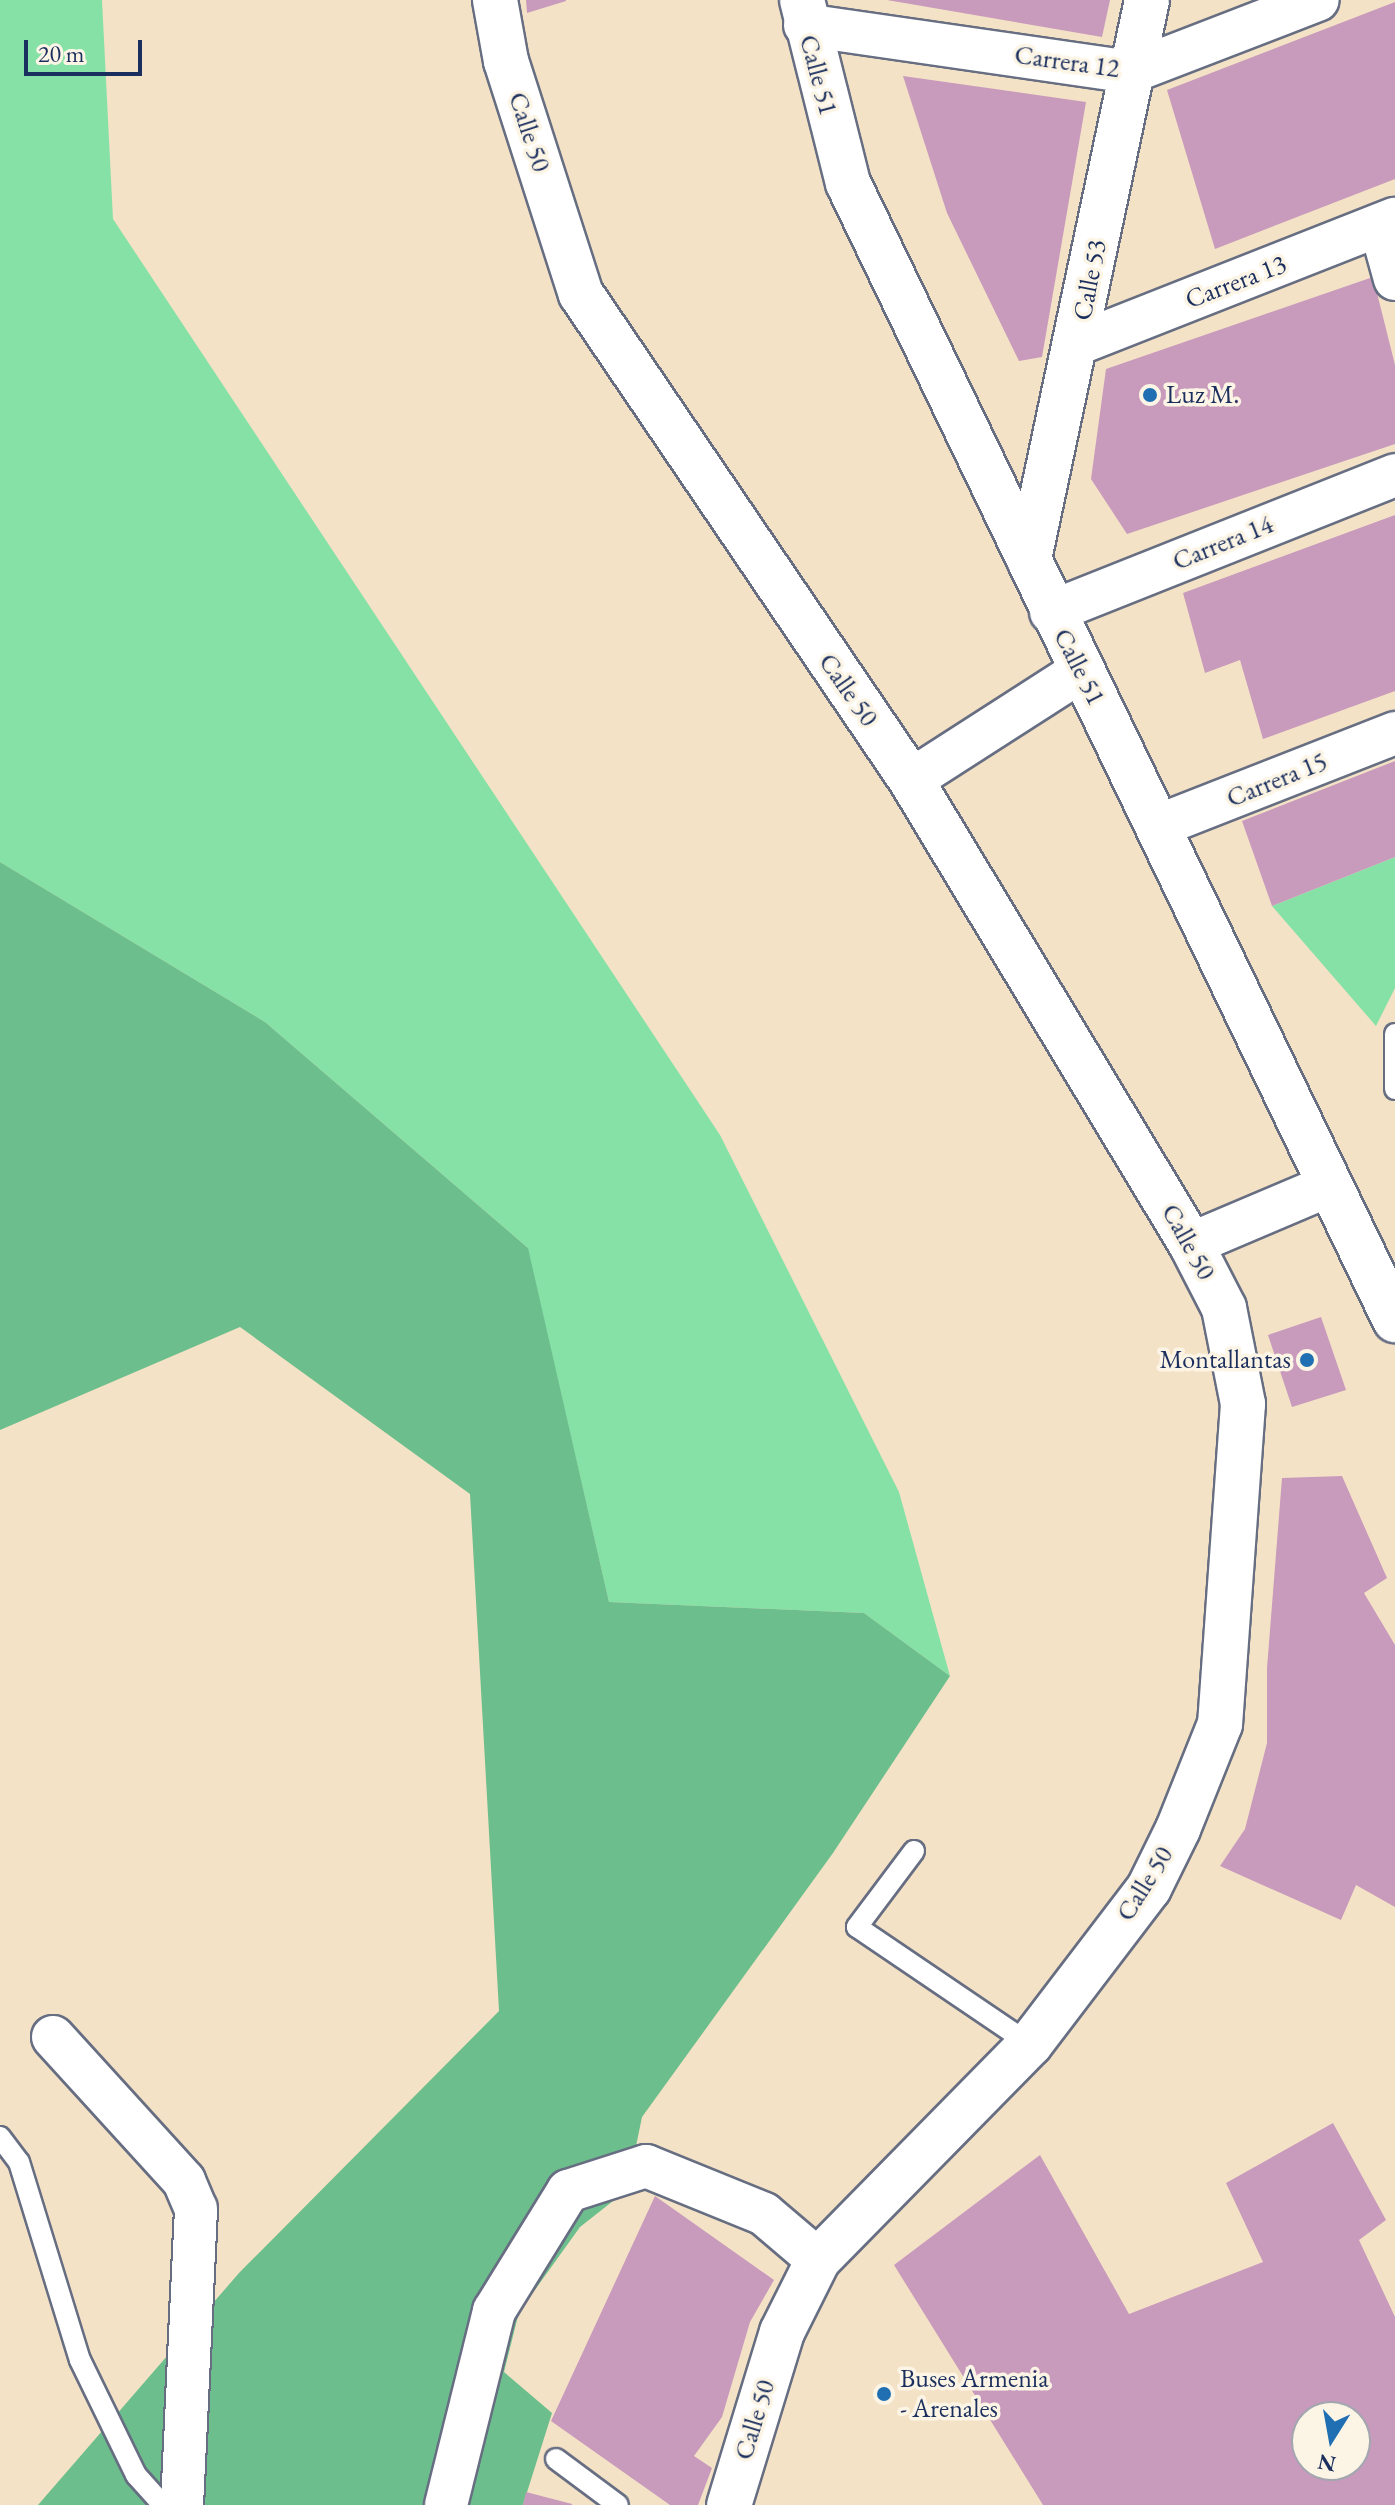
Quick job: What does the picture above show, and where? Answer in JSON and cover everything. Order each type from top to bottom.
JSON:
[{"type":"main road","name":"Calle 50","points":[[495,0],[506,61],[581,294],[911,780],[1191,1244],[1224,1308],[1243,1404],[1220,1724],[1149,1888],[1030,2044],[818,2260],[782,2332],[729,2505]]},
{"type":"main road","name":"Calle 53","points":[[1029,559],[1077,344],[1147,0]]},
{"type":"main road","name":"Calle 51","points":[[803,13],[848,183],[1029,559],[1051,612],[1158,826],[1395,1320]]},
{"type":"street","name":"Carrera 12","points":[[803,13],[1131,72],[1318,0]]},
{"type":"street","points":[[1387,222],[1395,279]]},
{"type":"street","name":"Carrera 13","points":[[1077,344],[1387,222]]},
{"type":"street","name":"Carrera 14","points":[[1051,612],[1395,475]]},
{"type":"street","points":[[911,780],[1081,671]]},
{"type":"street","name":"Carrera 15","points":[[1158,826],[1395,733]]},
{"type":"street","points":[[1191,1244],[1330,1185]]},
{"type":"street","points":[[53,2037],[184,2181],[196,2209],[182,2505]]},
{"type":"street","points":[[446,2505],[494,2311],[568,2191],[646,2166],[764,2214],[818,2260]]},
{"type":"lane","points":[[1395,1034],[1395,1089]]},
{"type":"lane","points":[[914,1851],[857,1927],[1030,2044]]},
{"type":"lane","points":[[0,2137],[19,2162],[80,2360],[136,2475],[163,2505]]},
{"type":"lane","points":[[556,2459],[618,2505]]},
{"type":"green space","points":[[0,0],[102,0],[113,219],[720,1135],[899,1492],[950,1676],[864,1613],[609,1602],[527,1247],[265,1022],[0,862]]},
{"type":"green space","points":[[1395,857],[1395,988],[1376,1026],[1272,906]]},
{"type":"green space","points":[[0,862],[265,1022],[528,1248],[609,1602],[864,1613],[950,1676],[833,1853],[642,2117],[627,2190],[580,2227],[519,2312],[504,2372],[552,2413],[523,2505],[38,2505],[239,2273],[499,2011],[470,1494],[240,1327],[0,1430]]},
{"type":"building","points":[[526,0],[566,0],[566,1],[527,13]]},
{"type":"building","points":[[887,0],[1110,0],[1102,37]]},
{"type":"building","points":[[1395,2],[1395,179],[1215,249],[1167,90]]},
{"type":"building","points":[[903,76],[1086,102],[1042,357],[1019,361],[947,213]]},
{"type":"building","points":[[1373,277],[1395,365],[1395,444],[1127,534],[1091,479],[1106,369]]},
{"type":"building","points":[[1395,515],[1395,691],[1263,739],[1240,660],[1205,673],[1183,593]]},
{"type":"building","points":[[1395,761],[1395,857],[1272,906],[1242,821]]},
{"type":"building","points":[[1321,1317],[1346,1390],[1292,1407],[1268,1335]]},
{"type":"building","points":[[1342,1476],[1387,1578],[1364,1593],[1395,1645],[1395,1907],[1356,1885],[1341,1920],[1220,1866],[1245,1829],[1267,1743],[1267,1668],[1282,1478]]},
{"type":"building","points":[[1333,2123],[1386,2220],[1359,2240],[1395,2317],[1395,2505],[1043,2505],[894,2265],[1040,2155],[1129,2314],[1263,2262],[1226,2183]]},
{"type":"building","points":[[655,2196],[774,2280],[750,2322],[722,2417],[694,2456],[712,2468],[698,2505],[670,2505],[551,2421]]},
{"type":"building","points":[[526,2492],[572,2504],[572,2505],[523,2505]]},
{"type":"place","name":"Luz M.","points":[[1150,395]]},
{"type":"place","name":"Montallantas","points":[[1307,1360]]},
{"type":"place","name":"Buses Armenia - Arenales","points":[[884,2394]]}]
